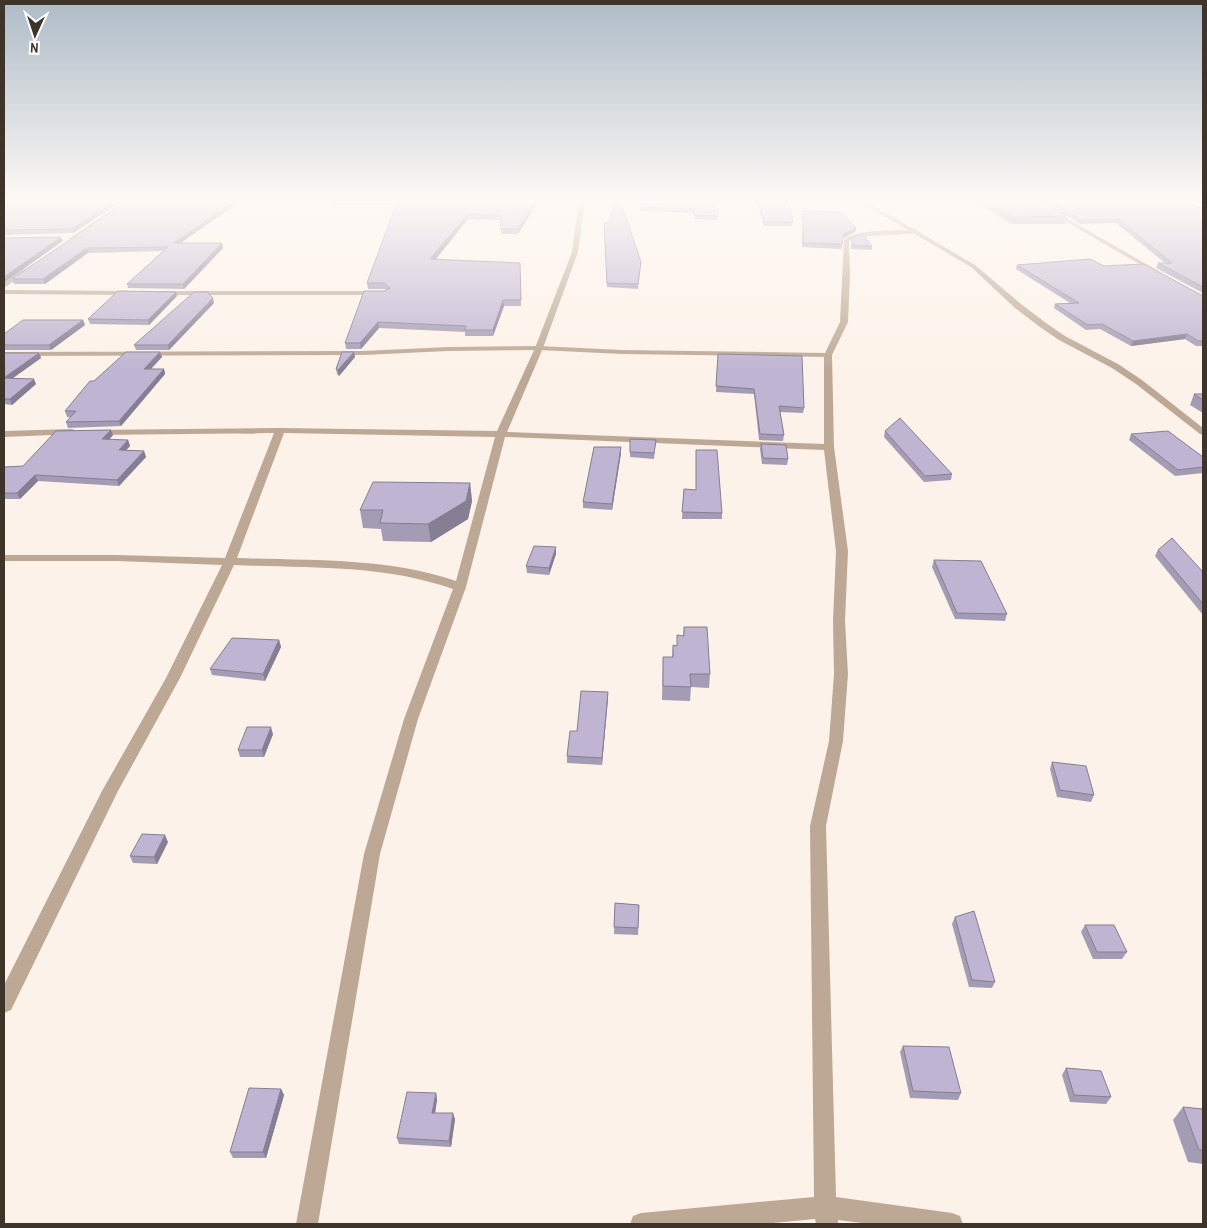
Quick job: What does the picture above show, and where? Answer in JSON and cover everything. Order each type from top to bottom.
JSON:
[{"type":"street","points":[[307,1224],[372,854],[412,719],[460,588],[501,434],[539,348],[573,257]]},
{"type":"street","points":[[826,1216],[818,826],[836,741],[841,674],[839,622],[842,551],[829,448],[828,355],[844,322],[846,257]]},
{"type":"street","points":[[959,257],[973,266],[1018,306],[1062,338],[1115,366],[1203,432]]},
{"type":"street","points":[[1130,257],[1161,275]]},
{"type":"street","points":[[4,286],[35,264]]},
{"type":"street","points":[[4,292],[138,293]]},
{"type":"street","points":[[148,293],[384,293]]},
{"type":"street","points":[[4,354],[363,353],[448,349],[539,348],[622,352],[828,355]]},
{"type":"street","points":[[4,434],[173,429],[501,434],[679,440],[829,448]]},
{"type":"street","points":[[4,1004],[110,791],[173,678],[229,562],[280,431]]},
{"type":"street","points":[[4,558],[117,558],[362,566],[389,568],[432,577],[460,588]]},
{"type":"street","points":[[641,1224],[826,1216],[952,1224]]},
{"type":"building","points":[[4,257],[32,257],[4,277]]},
{"type":"building","points":[[44,257],[74,257],[43,279],[12,279]]},
{"type":"building","points":[[157,257],[208,257],[183,284],[127,284]]},
{"type":"building","points":[[377,257],[431,257],[430,259],[520,263],[521,300],[503,300],[493,330],[465,330],[466,326],[378,322],[360,343],[345,343],[364,291],[384,291],[390,288],[384,283],[367,283]]},
{"type":"building","points":[[606,257],[639,257],[641,262],[638,284],[607,283]]},
{"type":"building","points":[[1165,257],[1203,257],[1203,287],[1158,263],[1172,263]]},
{"type":"building","points":[[1090,259],[1104,266],[1144,264],[1203,296],[1203,341],[1198,341],[1187,334],[1133,341],[1102,324],[1088,325],[1055,304],[1079,303],[1017,265]]},
{"type":"building","points":[[118,291],[176,292],[148,320],[88,319]]},
{"type":"building","points":[[194,292],[207,292],[213,298],[168,345],[134,345]]},
{"type":"building","points":[[23,320],[83,320],[49,345],[4,345],[4,334]]},
{"type":"building","points":[[126,352],[160,352],[144,369],[164,369],[119,421],[66,422],[76,411],[65,411],[90,381],[94,381]]},
{"type":"building","points":[[342,352],[354,352],[338,370],[336,369]]},
{"type":"building","points":[[4,353],[39,353],[4,378]]},
{"type":"building","points":[[718,354],[802,356],[804,408],[779,406],[784,435],[760,434],[754,389],[716,386]]},
{"type":"building","points":[[4,378],[34,379],[10,399],[4,399]]},
{"type":"building","points":[[1194,394],[1203,394],[1203,400]]},
{"type":"building","points":[[900,418],[952,474],[925,476],[885,431]]},
{"type":"building","points":[[111,430],[102,439],[128,440],[119,450],[144,451],[117,480],[35,475],[17,493],[4,493],[4,467],[23,466],[56,431]]},
{"type":"building","points":[[1168,431],[1203,457],[1203,467],[1178,470],[1131,434]]},
{"type":"building","points":[[630,439],[656,440],[654,453],[630,452]]},
{"type":"building","points":[[761,444],[786,445],[788,459],[763,458]]},
{"type":"building","points":[[594,447],[621,447],[612,504],[583,502]]},
{"type":"building","points":[[696,450],[717,450],[722,513],[682,512],[684,489],[696,490]]},
{"type":"building","points":[[373,482],[470,483],[466,501],[428,524],[380,523],[383,510],[360,510]]},
{"type":"building","points":[[1172,538],[1203,572],[1203,604],[1158,550]]},
{"type":"building","points":[[534,546],[556,547],[549,568],[526,566]]},
{"type":"building","points":[[934,560],[981,561],[1007,614],[957,613]]},
{"type":"building","points":[[684,627],[707,627],[710,674],[690,674],[691,687],[663,686],[663,657],[673,657],[673,645],[677,646],[677,635],[684,636]]},
{"type":"building","points":[[232,638],[279,640],[263,674],[210,669]]},
{"type":"building","points":[[581,691],[608,692],[602,758],[567,756],[570,731],[577,731]]},
{"type":"building","points":[[247,727],[271,727],[262,750],[238,750]]},
{"type":"building","points":[[1052,762],[1086,766],[1094,795],[1060,790]]},
{"type":"building","points":[[142,834],[165,835],[154,857],[130,856]]},
{"type":"building","points":[[615,903],[639,905],[638,928],[614,927]]},
{"type":"building","points":[[974,911],[995,982],[972,980],[955,917]]},
{"type":"building","points":[[1085,925],[1114,925],[1127,952],[1097,952]]},
{"type":"building","points":[[903,1046],[949,1047],[961,1093],[913,1091]]},
{"type":"building","points":[[1066,1068],[1101,1071],[1111,1097],[1074,1095]]},
{"type":"building","points":[[249,1088],[281,1089],[263,1152],[230,1152]]},
{"type":"building","points":[[407,1092],[436,1093],[432,1113],[453,1113],[449,1141],[397,1138]]},
{"type":"building","points":[[1183,1107],[1203,1109],[1203,1150],[1199,1150]]}]
